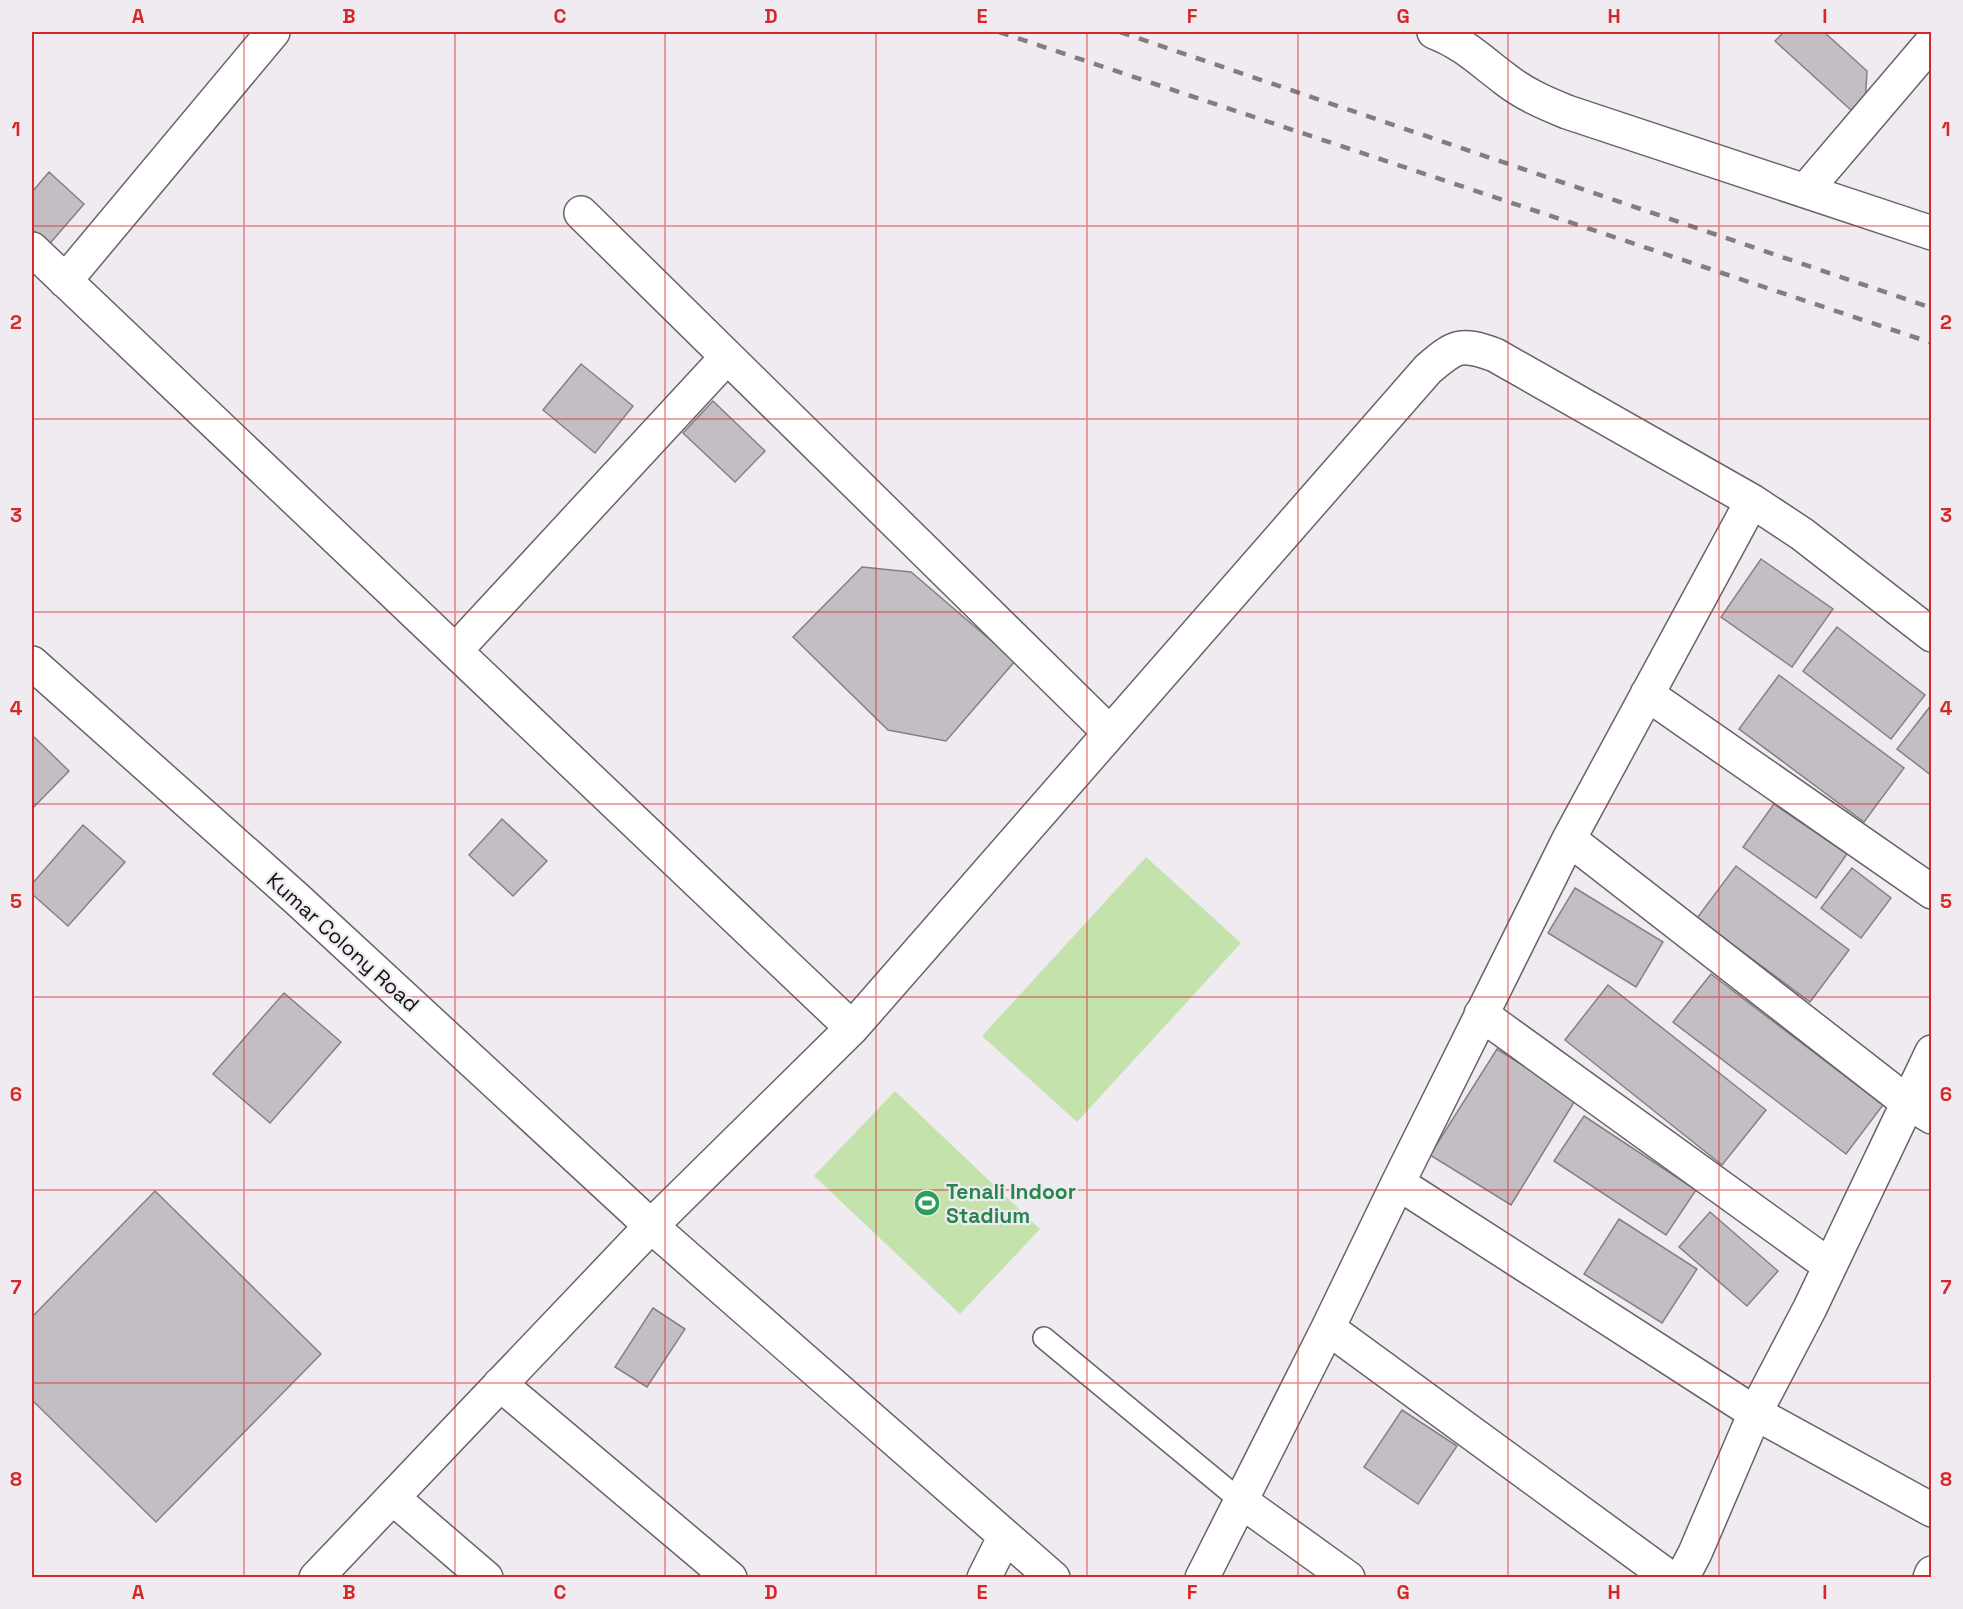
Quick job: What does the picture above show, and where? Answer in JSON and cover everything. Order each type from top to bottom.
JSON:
[{"type":"street","points":[[65,281],[273,32]]},
{"type":"street","points":[[1434,32],[1476,54],[1504,79],[1528,95],[1558,108],[1932,233]]},
{"type":"street","points":[[1806,192],[1932,42]]},
{"type":"street","points":[[580,213],[1110,733]]},
{"type":"street","points":[[32,249],[852,1028]]},
{"type":"street","points":[[316,1578],[651,1226],[852,1028],[1428,369],[1452,349],[1474,347],[1495,354],[1752,501],[1802,534],[1932,635]]},
{"type":"street","points":[[455,651],[727,357]]},
{"type":"street","points":[[1202,1578],[1328,1328],[1569,838],[1752,501]]},
{"type":"street","name":"Kumar Colony Road","points":[[32,663],[297,899],[651,1226],[1053,1578]]},
{"type":"street","points":[[1647,694],[1932,892]]},
{"type":"street","points":[[1569,838],[1919,1109]]},
{"type":"street","points":[[1481,1014],[1830,1266]]},
{"type":"street","points":[[1682,1578],[1755,1413],[1830,1266],[1919,1109],[1932,1052]]},
{"type":"street","points":[[1398,1183],[1755,1413],[1932,1510]]},
{"type":"street","points":[[1328,1328],[1670,1578]]},
{"type":"street","points":[[500,1384],[730,1578]]},
{"type":"street","points":[[393,1498],[486,1578]]},
{"type":"street","points":[[1241,1501],[1348,1578]]},
{"type":"street","points":[[984,1578],[1005,1536]]},
{"type":"street","points":[[1930,1578],[1932,1573]]},
{"type":"lane","points":[[1044,1338],[1241,1501]]},
{"type":"green space","points":[[1146,857],[1241,943],[1077,1122],[982,1036]]},
{"type":"green space","name":"Tenali Indoor Stadium","points":[[895,1091],[1040,1229],[960,1314],[814,1176]]},
{"type":"building","points":[[1784,32],[1824,32],[1867,71],[1864,122],[1775,41]]},
{"type":"building","points":[[49,172],[84,204],[46,248],[32,236],[32,192]]},
{"type":"building","points":[[581,364],[633,406],[595,453],[543,410]]},
{"type":"building","points":[[713,401],[765,451],[735,482],[683,433]]},
{"type":"building","points":[[1761,559],[1833,609],[1792,667],[1721,617]]},
{"type":"building","points":[[862,567],[911,572],[1015,661],[946,741],[888,730],[793,637]]},
{"type":"building","points":[[1837,627],[1925,695],[1891,739],[1803,671]]},
{"type":"building","points":[[1779,675],[1904,768],[1864,822],[1739,729]]},
{"type":"building","points":[[1932,704],[1932,776],[1897,749]]},
{"type":"building","points":[[32,735],[69,771],[32,809]]},
{"type":"building","points":[[1774,804],[1847,854],[1816,898],[1743,847]]},
{"type":"building","points":[[502,819],[547,861],[513,896],[469,855]]},
{"type":"building","points":[[83,825],[125,862],[68,926],[32,894],[32,884]]},
{"type":"building","points":[[1736,866],[1849,950],[1810,1002],[1697,918]]},
{"type":"building","points":[[1852,868],[1891,898],[1861,938],[1821,908]]},
{"type":"building","points":[[1575,888],[1663,942],[1636,987],[1548,933]]},
{"type":"building","points":[[1711,974],[1883,1105],[1846,1154],[1673,1022]]},
{"type":"building","points":[[1608,985],[1766,1110],[1722,1165],[1565,1040]]},
{"type":"building","points":[[284,993],[341,1042],[270,1123],[213,1074]]},
{"type":"building","points":[[1497,1049],[1576,1099],[1511,1205],[1430,1155]]},
{"type":"building","points":[[1584,1116],[1696,1190],[1666,1235],[1554,1161]]},
{"type":"building","points":[[155,1191],[321,1354],[156,1522],[32,1400],[32,1317]]},
{"type":"building","points":[[1710,1212],[1778,1271],[1747,1306],[1679,1247]]},
{"type":"building","points":[[1619,1219],[1697,1269],[1662,1323],[1584,1274]]},
{"type":"building","points":[[653,1308],[685,1329],[647,1387],[615,1367]]},
{"type":"building","points":[[1402,1410],[1457,1446],[1418,1504],[1364,1467]]},
{"type":"railway","points":[[999,32],[1932,343]]},
{"type":"railway","points":[[1120,32],[1932,308]]},
{"type":"place","name":"Tenali Indoor Stadium","points":[[927,1203]]}]
